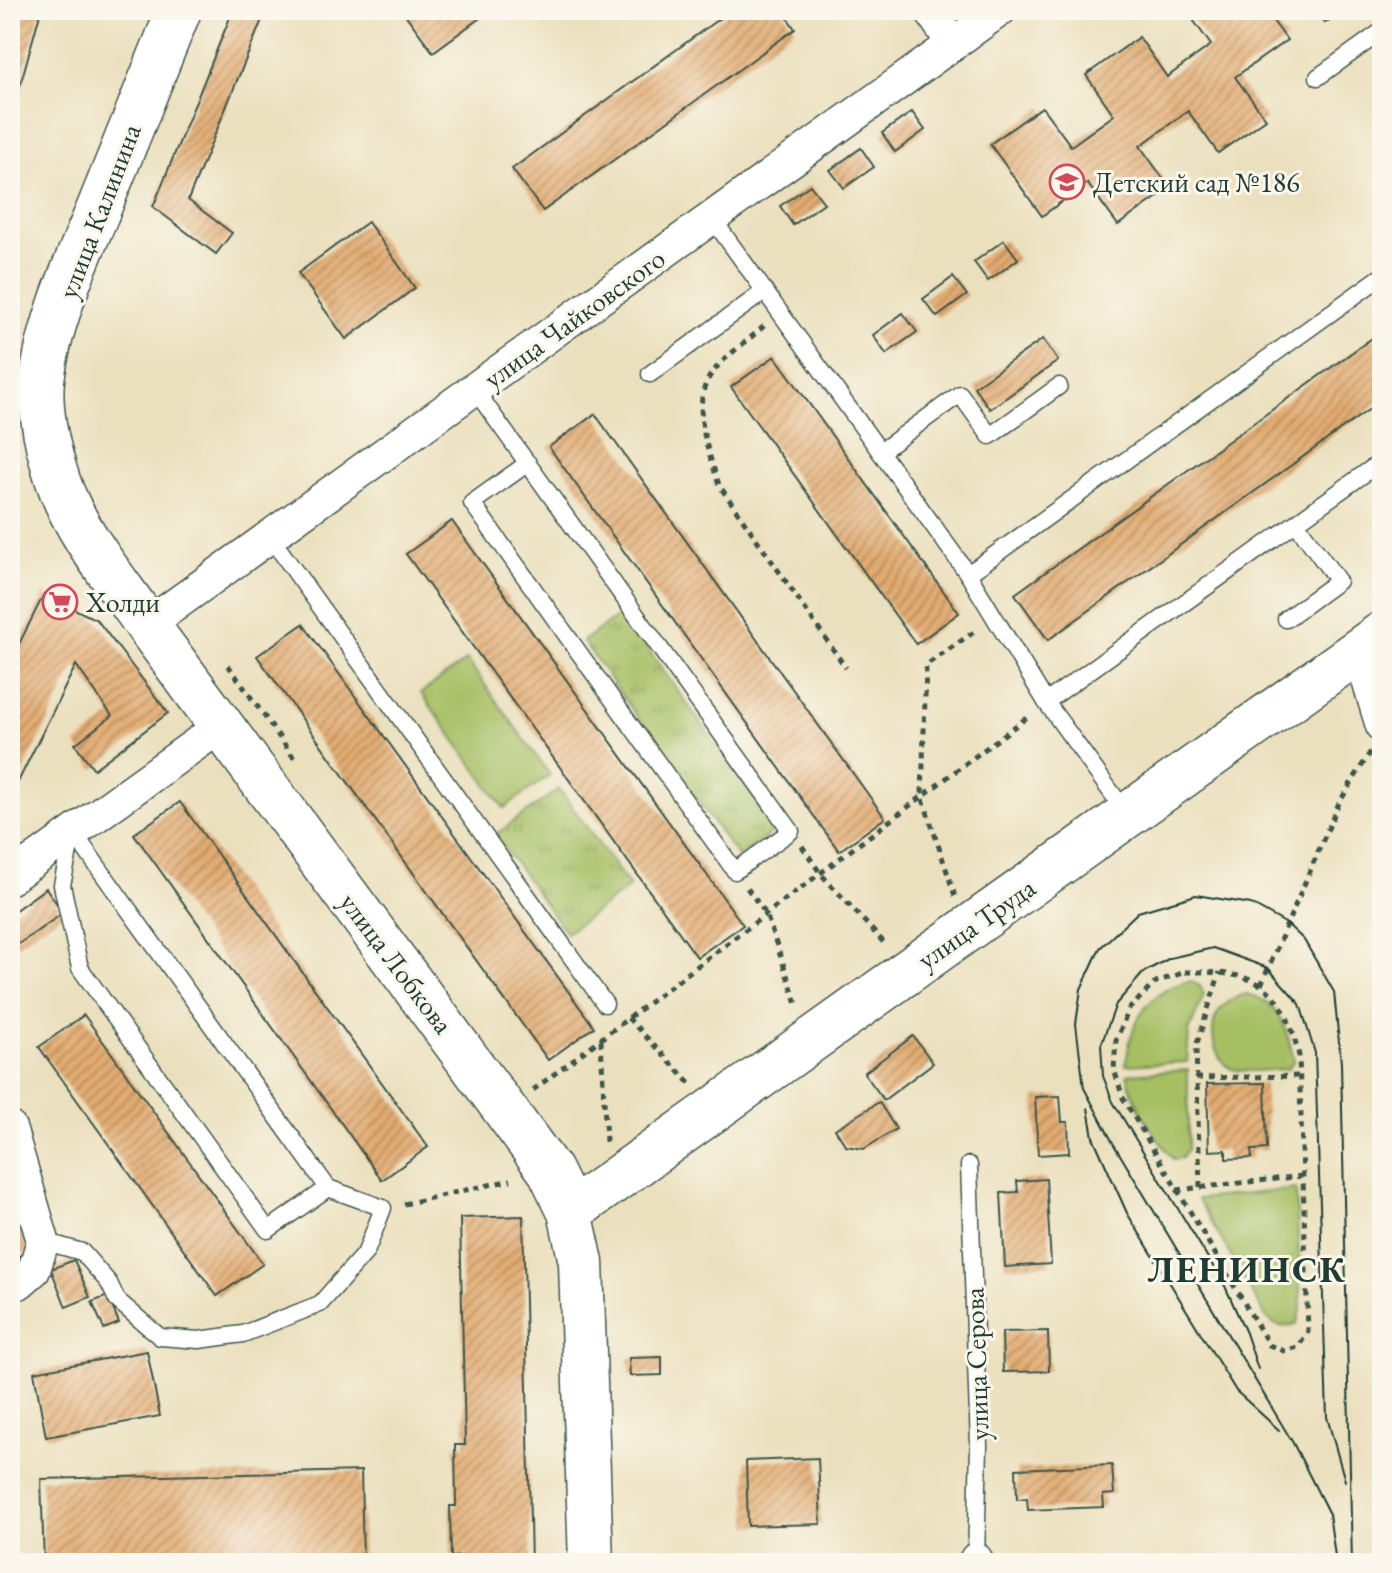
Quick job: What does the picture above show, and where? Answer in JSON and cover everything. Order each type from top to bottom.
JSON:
[{"type":"main road","name":"улица Калинина","points":[[43,417],[42,381],[52,332],[179,10]]},
{"type":"main road","name":"улица Лобкова","points":[[43,417],[58,481],[71,513],[147,625],[550,1171],[570,1212],[581,1262],[591,1563]]},
{"type":"main road","name":"улица Труда","points":[[570,1212],[1370,642]]},
{"type":"street","points":[[930,10],[953,44]]},
{"type":"street","name":"улица Чайковского","points":[[147,625],[1000,10]]},
{"type":"street","points":[[1370,642],[1378,736]]},
{"type":"street","points":[[10,878],[221,726]]},
{"type":"street","points":[[10,1128],[43,1241],[34,1270],[19,1283],[10,1284]]},
{"type":"lane","points":[[1318,77],[1382,31]]},
{"type":"lane","points":[[712,218],[968,574],[1046,702],[1128,815]]},
{"type":"lane","points":[[968,574],[1382,276]]},
{"type":"lane","points":[[650,374],[765,291]]},
{"type":"lane","points":[[880,452],[960,394],[990,436],[1059,386]]},
{"type":"lane","points":[[475,390],[528,463],[791,831],[735,871],[472,503],[528,463]]},
{"type":"lane","points":[[1046,702],[1382,461]]},
{"type":"lane","points":[[1286,619],[1338,581],[1296,523]]},
{"type":"lane","points":[[271,538],[605,1004]]},
{"type":"lane","points":[[73,832],[62,885],[80,968],[205,1143],[268,1230],[328,1188]]},
{"type":"lane","points":[[43,1241],[82,1252],[109,1283],[117,1300],[160,1337],[199,1340],[243,1334],[320,1304],[366,1252],[383,1208],[328,1188],[73,832]]},
{"type":"lane","name":"улица Серова","points":[[969,1165],[979,1446],[976,1561]]},
{"type":"path","points":[[780,312],[711,373],[699,410],[719,485],[846,668]]},
{"type":"path","points":[[957,904],[922,796],[926,665],[995,617]]},
{"type":"path","points":[[228,665],[301,769]]},
{"type":"path","points":[[530,1093],[1046,702]]},
{"type":"path","points":[[1261,985],[1339,803],[1378,736]]},
{"type":"path","points":[[791,831],[820,873],[888,947]]},
{"type":"path","points":[[735,871],[766,914],[800,1015]]},
{"type":"path","points":[[1185,972],[1220,972],[1261,985],[1280,1001],[1292,1025],[1299,1056],[1308,1332],[1298,1347],[1284,1351],[1269,1345],[1123,1098],[1114,1069],[1116,1040],[1129,1009],[1156,982],[1185,972]]},
{"type":"path","points":[[1200,1187],[1196,1046],[1220,972]]},
{"type":"path","points":[[628,1018],[693,1087]]},
{"type":"path","points":[[601,1039],[606,1149],[619,1140]]},
{"type":"path","points":[[1196,1078],[1300,1076]]},
{"type":"path","points":[[383,1208],[550,1171]]},
{"type":"path","points":[[1177,1190],[1303,1176]]},
{"type":"green space","points":[[622,613],[777,829],[738,857],[583,641]]},
{"type":"green space","points":[[467,660],[550,775],[504,808],[421,693]]},
{"type":"green space","points":[[559,789],[630,887],[566,933],[495,835]]},
{"type":"green space","points":[[1190,981],[1200,986],[1204,995],[1189,1031],[1187,1062],[1126,1065],[1136,1023],[1143,1011],[1162,992]]},
{"type":"green space","points":[[1246,994],[1267,1003],[1280,1018],[1294,1060],[1288,1069],[1236,1070],[1219,1056],[1213,1032],[1216,1017],[1228,1002]]},
{"type":"green space","points":[[1188,1070],[1188,1149],[1182,1158],[1173,1159],[1145,1119],[1127,1074]]},
{"type":"green space","points":[[1296,1189],[1301,1310],[1297,1323],[1280,1326],[1265,1315],[1198,1199]]},
{"type":"building","points":[[10,10],[41,10],[11,118],[10,118]]},
{"type":"building","points":[[233,10],[266,10],[188,200],[232,233],[216,254],[153,207]]},
{"type":"building","points":[[402,10],[491,10],[433,52]]},
{"type":"building","points":[[731,10],[782,10],[795,29],[543,211],[512,169]]},
{"type":"building","points":[[1186,10],[1265,10],[1287,40],[1235,77],[1266,119],[1218,153],[1188,111],[1140,146],[1170,188],[1118,225],[1087,183],[1042,216],[990,144],[1042,107],[1071,146],[1114,115],[1086,75],[1139,37],[1167,77],[1211,45]]},
{"type":"building","points":[[1315,10],[1343,10],[1325,23]]},
{"type":"building","points":[[912,112],[925,130],[895,152],[882,133]]},
{"type":"building","points":[[861,148],[874,167],[844,188],[830,170]]},
{"type":"building","points":[[810,185],[824,203],[793,225],[780,206]]},
{"type":"building","points":[[368,222],[415,288],[346,339],[298,273]]},
{"type":"building","points":[[1004,240],[1018,259],[988,281],[974,262]]},
{"type":"building","points":[[953,277],[967,295],[937,317],[923,299]]},
{"type":"building","points":[[903,313],[917,332],[886,354],[873,335]]},
{"type":"building","points":[[1382,331],[1382,400],[1048,640],[1015,594]]},
{"type":"building","points":[[1043,339],[1058,361],[990,409],[974,387]]},
{"type":"building","points":[[775,356],[959,613],[916,644],[731,387]]},
{"type":"building","points":[[595,414],[885,818],[839,851],[549,447]]},
{"type":"building","points":[[452,521],[743,925],[697,957],[406,554]]},
{"type":"building","points":[[44,594],[97,620],[168,713],[94,769],[75,744],[112,716],[76,665],[10,798],[10,662]]},
{"type":"building","points":[[303,624],[594,1027],[548,1060],[257,656]]},
{"type":"building","points":[[180,802],[428,1147],[382,1180],[134,834]]},
{"type":"building","points":[[46,888],[63,913],[10,950],[10,914]]},
{"type":"building","points":[[84,1015],[263,1264],[217,1296],[39,1047]]},
{"type":"building","points":[[913,1036],[933,1063],[884,1100],[864,1073]]},
{"type":"building","points":[[1265,1083],[1267,1149],[1251,1150],[1252,1158],[1226,1159],[1226,1150],[1209,1151],[1207,1084]]},
{"type":"building","points":[[1060,1096],[1062,1122],[1068,1122],[1069,1153],[1038,1155],[1035,1097]]},
{"type":"building","points":[[879,1102],[896,1129],[864,1149],[846,1146],[835,1129]]},
{"type":"building","points":[[10,1166],[40,1249],[10,1259]]},
{"type":"building","points":[[1046,1179],[1051,1264],[1005,1267],[1001,1193],[1018,1192],[1017,1181]]},
{"type":"building","points":[[523,1216],[531,1563],[468,1563],[468,1556],[451,1557],[450,1506],[456,1506],[455,1445],[465,1445],[460,1218]]},
{"type":"building","points":[[74,1260],[90,1297],[66,1307],[51,1269]]},
{"type":"building","points":[[108,1296],[119,1323],[104,1329],[92,1302]]},
{"type":"building","points":[[1048,1331],[1049,1371],[1003,1372],[1002,1332]]},
{"type":"building","points":[[147,1351],[160,1416],[46,1437],[34,1372]]},
{"type":"building","points":[[662,1357],[662,1375],[630,1376],[629,1358]]},
{"type":"building","points":[[818,1458],[821,1524],[748,1526],[746,1461]]},
{"type":"building","points":[[1112,1465],[1114,1494],[1103,1495],[1104,1507],[1028,1510],[1027,1498],[1017,1499],[1016,1469]]},
{"type":"building","points":[[361,1471],[363,1563],[302,1563],[302,1558],[205,1563],[44,1563],[41,1479]]},
{"type":"tram line","points":[[1336,1563],[1329,1514],[1293,1443],[1113,1143],[1084,1088],[1076,1024],[1081,989],[1100,948],[1138,912],[1196,895],[1251,904],[1287,924],[1304,940],[1334,992],[1341,1063],[1352,1563]]},
{"type":"tram line","points":[[1258,1369],[1225,1286],[1113,1102],[1103,1076],[1101,1045],[1116,1004],[1144,972],[1170,958],[1213,948],[1268,968],[1300,1004],[1315,1053],[1327,1417],[1345,1481]]},
{"type":"tram line","points":[[1088,1108],[1093,1137],[1127,1213],[1236,1391],[1279,1430]]},
{"type":"place","name":"Детский сад №186","points":[[1067,182]]},
{"type":"place","name":"Холди","points":[[60,602]]},
{"type":"district","name":"ЛЕНИНСК","points":[[1247,1269]]}]
